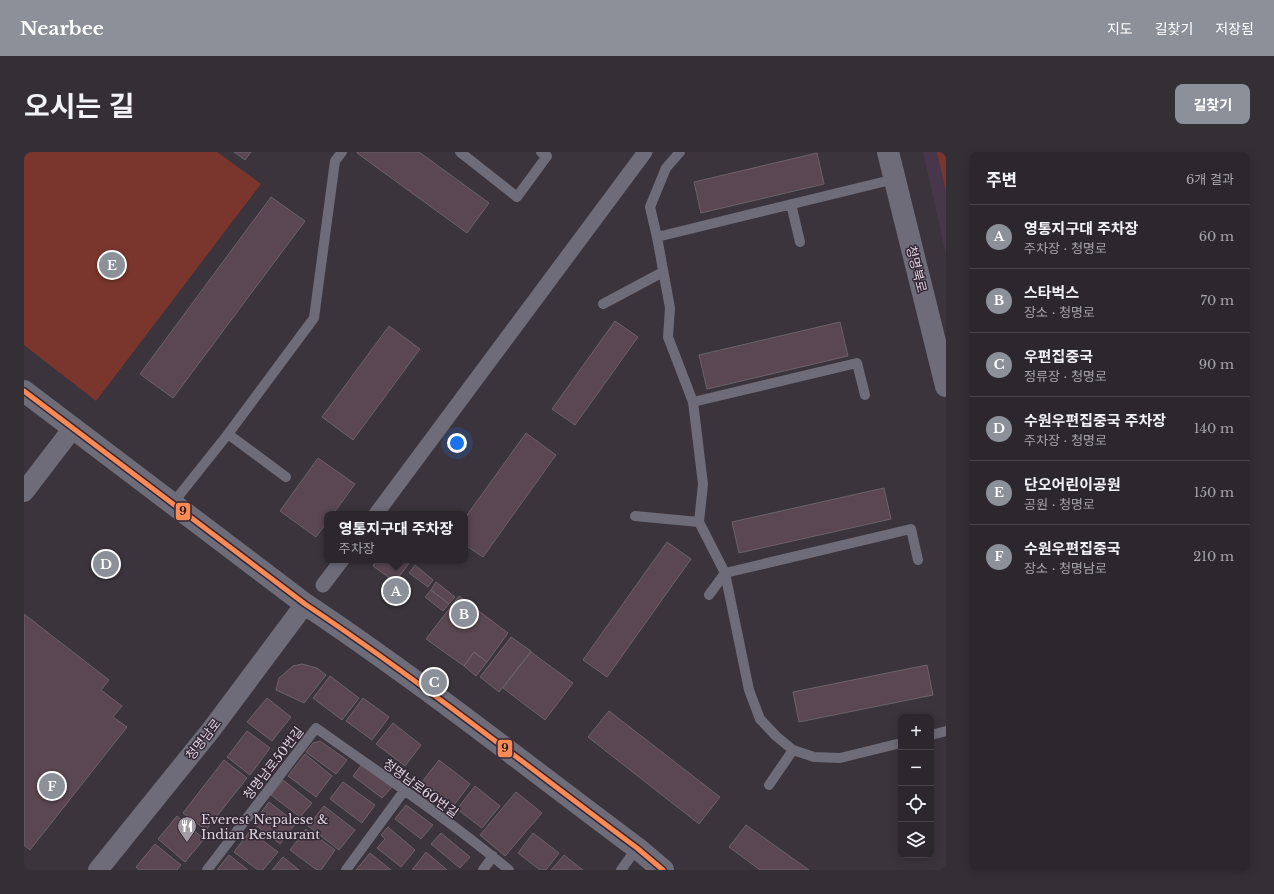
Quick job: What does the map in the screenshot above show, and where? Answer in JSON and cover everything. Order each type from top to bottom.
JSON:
[{"type":"street","points":[[378,511],[644,152]]},
{"type":"street","name":"청명북로","points":[[888,152],[946,386]]},
{"type":"street","points":[[24,391],[305,604],[444,703],[664,870]]},
{"type":"street","points":[[24,492],[73,428]]},
{"type":"street","points":[[323,585],[340,563]]},
{"type":"street","name":"청명남로","points":[[104,868],[211,730],[305,604]]},
{"type":"lane","points":[[173,504],[228,434],[314,318],[335,161],[342,152]]},
{"type":"lane","points":[[460,152],[517,197],[547,156],[541,152]]},
{"type":"lane","points":[[680,152],[666,168],[650,207],[670,308],[668,337],[693,402],[703,484],[699,522],[725,573],[749,690],[760,719],[776,736],[793,750],[814,757],[840,758],[898,744]]},
{"type":"lane","points":[[657,237],[895,179]]},
{"type":"lane","points":[[792,204],[800,242]]},
{"type":"lane","points":[[603,304],[664,272]]},
{"type":"lane","points":[[693,402],[857,363],[865,395]]},
{"type":"lane","points":[[228,434],[286,477]]},
{"type":"lane","points":[[635,516],[699,522]]},
{"type":"lane","points":[[709,595],[725,573],[910,529],[918,560]]},
{"type":"lane","name":"청명남로60번길","points":[[316,728],[493,856],[509,870]]},
{"type":"lane","name":"청명남로50번길","points":[[207,870],[316,728]]},
{"type":"lane","points":[[934,734],[946,731]]},
{"type":"lane","points":[[769,785],[793,750]]},
{"type":"lane","points":[[346,870],[404,791]]},
{"type":"lane","points":[[621,870],[637,848]]},
{"type":"lane","points":[[483,870],[493,856]]},
{"type":"shaded area","points":[[24,152],[217,152],[261,184],[96,401],[24,345]]},
{"type":"shaded area","points":[[923,152],[946,152],[946,254]]},
{"type":"shaded area","points":[[937,152],[946,152],[946,192]]},
{"type":"building","points":[[234,152],[251,152],[245,160]]},
{"type":"building","points":[[357,152],[419,152],[489,203],[467,233]]},
{"type":"building","points":[[817,153],[824,184],[701,213],[694,182]]},
{"type":"building","points":[[271,197],[305,221],[173,398],[140,374]]},
{"type":"building","points":[[615,321],[638,337],[575,425],[552,409]]},
{"type":"building","points":[[840,322],[848,356],[707,389],[699,355]]},
{"type":"building","points":[[389,326],[420,349],[353,440],[322,417]]},
{"type":"building","points":[[526,433],[556,455],[483,557],[468,547],[468,514]]},
{"type":"building","points":[[318,458],[355,484],[335,511],[324,511],[324,526],[316,537],[280,511]]},
{"type":"building","points":[[884,488],[891,519],[739,553],[732,522]]},
{"type":"building","points":[[667,542],[691,559],[607,677],[583,660]]},
{"type":"building","points":[[375,563],[409,563],[395,582],[373,566]]},
{"type":"building","points":[[415,565],[433,580],[428,587],[409,573]]},
{"type":"building","points":[[436,582],[455,597],[449,604],[431,590]]},
{"type":"building","points":[[431,590],[449,604],[443,611],[425,597]]},
{"type":"building","points":[[459,596],[508,633],[487,662],[474,652],[464,666],[426,639]]},
{"type":"building","points":[[24,614],[109,680],[101,690],[122,706],[113,717],[127,727],[30,850],[24,845]]},
{"type":"building","points":[[511,637],[531,651],[499,692],[480,677]]},
{"type":"building","points":[[474,652],[487,662],[476,676],[464,666]]},
{"type":"building","points":[[531,652],[573,683],[545,720],[503,688]]},
{"type":"building","points":[[302,664],[317,668],[326,675],[304,703],[276,690],[279,678],[293,666]]},
{"type":"building","points":[[927,665],[933,695],[799,722],[793,692]]},
{"type":"building","points":[[330,676],[359,698],[342,720],[313,698]]},
{"type":"building","points":[[267,698],[291,717],[272,741],[247,722]]},
{"type":"building","points":[[363,698],[389,717],[372,740],[346,721]]},
{"type":"building","points":[[609,711],[720,797],[699,824],[588,737]]},
{"type":"building","points":[[393,723],[421,745],[405,766],[376,744]]},
{"type":"building","points":[[247,731],[270,748],[250,775],[227,757]]},
{"type":"building","points":[[320,741],[347,760],[336,774],[306,752],[313,743]]},
{"type":"building","points":[[305,754],[332,776],[316,797],[288,776]]},
{"type":"building","points":[[224,760],[247,778],[206,830],[183,813]]},
{"type":"building","points":[[439,760],[470,784],[454,805],[422,782]]},
{"type":"building","points":[[362,764],[392,787],[382,798],[353,776]]},
{"type":"building","points":[[283,780],[312,803],[300,817],[271,795]]},
{"type":"building","points":[[343,782],[375,805],[362,823],[330,799]]},
{"type":"building","points":[[475,786],[500,806],[482,828],[457,809]]},
{"type":"building","points":[[516,792],[542,813],[505,856],[480,835]]},
{"type":"building","points":[[269,802],[296,823],[280,844],[253,823]]},
{"type":"building","points":[[406,805],[433,825],[421,839],[395,819]]},
{"type":"building","points":[[324,806],[355,830],[339,850],[308,826]]},
{"type":"building","points":[[177,816],[204,839],[185,862],[158,839]]},
{"type":"building","points":[[746,825],[809,870],[760,870],[729,847]]},
{"type":"building","points":[[388,827],[415,850],[401,867],[377,848],[385,839],[381,835]]},
{"type":"building","points":[[306,829],[335,850],[321,870],[317,870],[290,850]]},
{"type":"building","points":[[250,831],[278,852],[263,870],[258,870],[234,852]]},
{"type":"building","points":[[441,833],[470,857],[460,868],[431,844]]},
{"type":"building","points":[[533,833],[559,853],[546,870],[540,870],[518,853]]},
{"type":"building","points":[[155,844],[181,865],[177,870],[139,870],[136,867]]},
{"type":"building","points":[[426,852],[447,870],[412,870]]},
{"type":"building","points":[[370,853],[391,870],[356,870]]},
{"type":"building","points":[[229,855],[248,870],[217,870]]},
{"type":"building","points":[[564,855],[583,870],[551,870]]},
{"type":"building","points":[[283,857],[299,870],[272,870]]},
{"type":"transit line","name":"9","points":[[24,391],[305,604],[390,663],[472,724],[637,848],[663,870]]},
{"type":"place","name":"단오어린이공원","points":[[112,265]]},
{"type":"place","name":"수원우편집중국 주차장","points":[[106,564]]},
{"type":"place","name":"영통지구대 주차장","points":[[396,591]]},
{"type":"place","name":"스타벅스","points":[[464,614]]},
{"type":"place","name":"우편집중국","points":[[434,682]]},
{"type":"place","name":"수원우편집중국","points":[[52,786]]},
{"type":"place","name":"Everest Nepalese & Indian Restaurant","points":[[187,843]]}]
